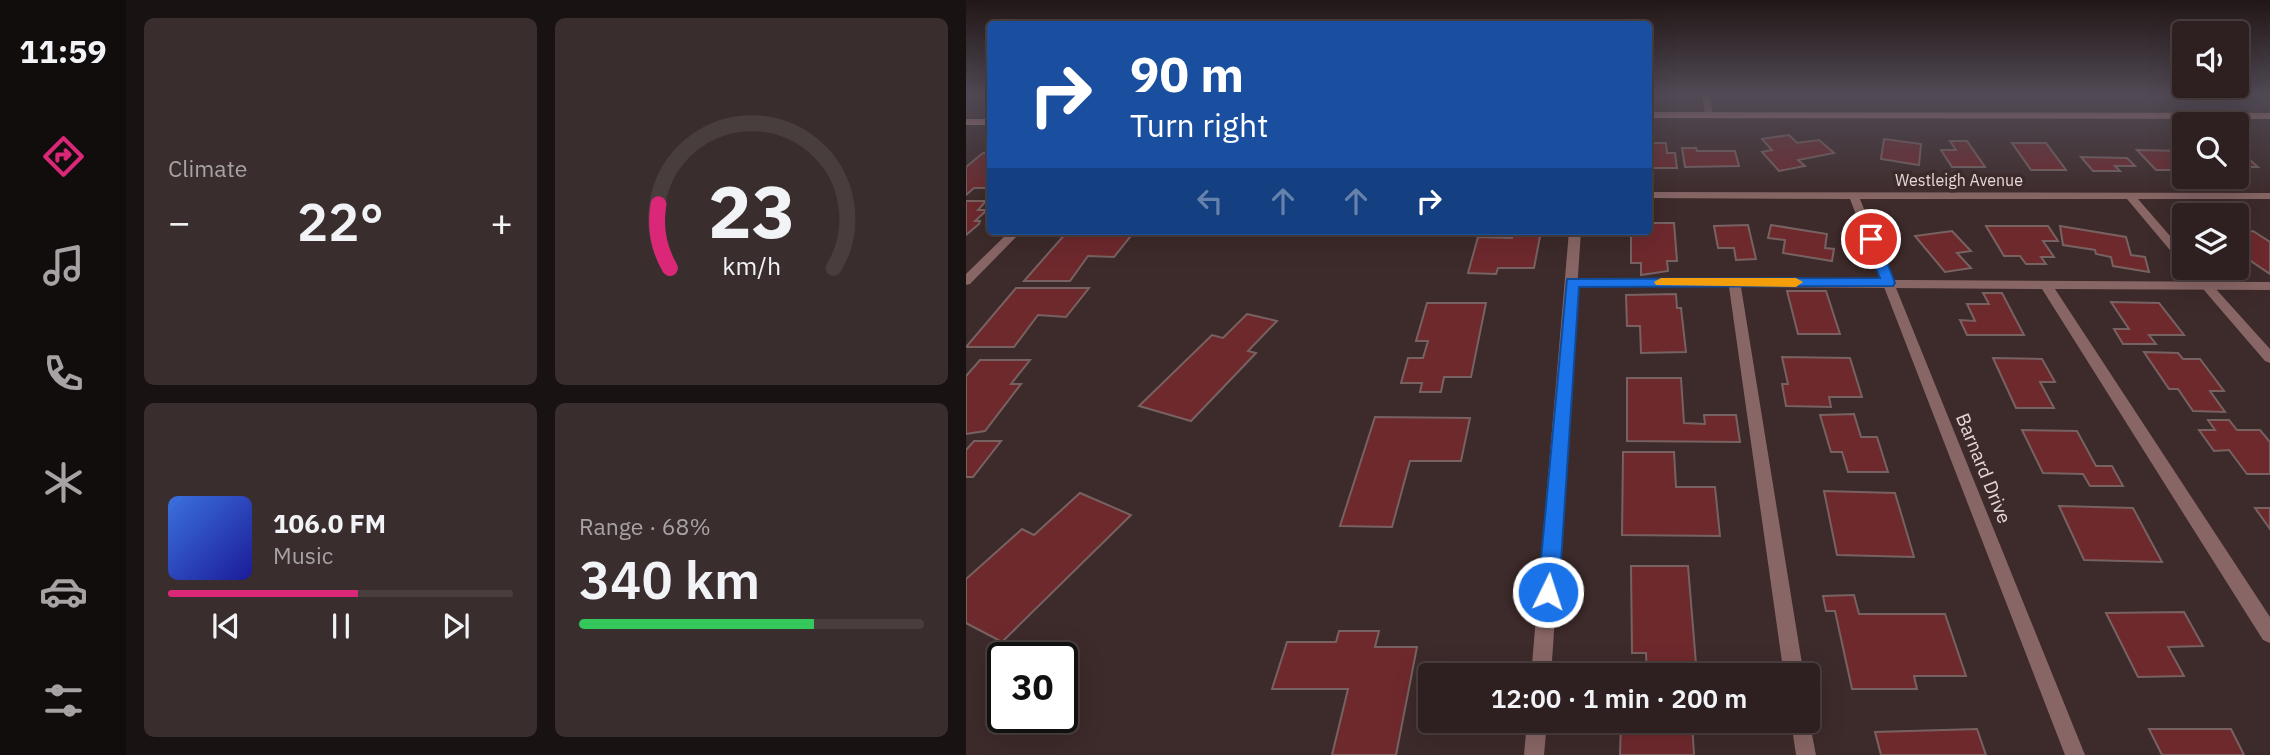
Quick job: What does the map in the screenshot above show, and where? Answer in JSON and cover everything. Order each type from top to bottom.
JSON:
[{"type":"street","name":"Westleigh Avenue","points":[[1652,195],[2270,196]]},
{"type":"street","points":[[2129,195],[2172,245]]},
{"type":"street","name":"Barnard Drive","points":[[1854,196],[2075,755]]},
{"type":"street","points":[[966,281],[1012,235]]},
{"type":"street","points":[[1542,663],[1575,235]]},
{"type":"street","points":[[2202,280],[2270,358]]},
{"type":"street","points":[[1572,282],[2270,286]]},
{"type":"street","points":[[1734,282],[1792,663]]},
{"type":"street","points":[[2046,285],[2270,635]]},
{"type":"street","points":[[1534,755],[1536,733]]},
{"type":"street","points":[[1803,733],[1806,755]]},
{"type":"building","points":[[1789,135],[1797,143],[1819,140],[1834,153],[1798,160],[1805,166],[1779,171],[1762,152],[1772,150],[1762,139]]},
{"type":"building","points":[[1884,139],[1921,144],[1919,165],[1881,159]]},
{"type":"building","points":[[1950,141],[1967,141],[1985,167],[1952,167],[1941,150],[1956,150]]},
{"type":"building","points":[[1652,143],[1666,143],[1667,153],[1675,153],[1677,168],[1652,168]]},
{"type":"building","points":[[2012,143],[2046,143],[2066,170],[2031,170]]},
{"type":"building","points":[[1682,148],[1696,148],[1697,151],[1735,151],[1739,166],[1685,167]]},
{"type":"building","points":[[2137,150],[2172,151],[2172,170],[2156,170]]},
{"type":"building","points":[[983,153],[987,153],[987,188],[974,188],[966,195],[966,167]]},
{"type":"building","points":[[2081,157],[2127,158],[2135,166],[2115,166],[2120,171],[2093,171]]},
{"type":"building","points":[[2249,159],[2258,167],[2249,167]]},
{"type":"building","points":[[966,201],[986,201],[978,210],[987,210],[975,221],[980,221],[979,224],[966,235]]},
{"type":"building","points":[[1652,223],[1674,223],[1677,261],[1667,261],[1668,271],[1641,275],[1641,263],[1631,263],[1631,235],[1652,235]]},
{"type":"building","points":[[1748,225],[1756,259],[1736,260],[1734,248],[1718,248],[1714,226]]},
{"type":"building","points":[[1771,225],[1827,234],[1825,248],[1834,249],[1832,261],[1783,253],[1785,240],[1768,238]]},
{"type":"building","points":[[1986,226],[2048,226],[2058,241],[2043,241],[2054,257],[2041,257],[2046,264],[2026,264],[2020,256],[2004,256]]},
{"type":"building","points":[[2060,226],[2126,237],[2131,255],[2145,257],[2149,272],[2113,266],[2111,257],[2096,254],[2095,250],[2063,245]]},
{"type":"building","points":[[1952,231],[1971,251],[1957,253],[1971,268],[1945,272],[1915,236]]},
{"type":"building","points":[[2253,231],[2270,242],[2270,274],[2249,260],[2249,232]]},
{"type":"building","points":[[1064,235],[1132,235],[1114,257],[1088,256],[1070,281],[1024,281]]},
{"type":"building","points":[[1512,235],[1540,235],[1534,268],[1498,268],[1496,274],[1468,273],[1478,237],[1512,238]]},
{"type":"building","points":[[1016,288],[1089,288],[1066,317],[1038,315],[1014,347],[966,347]]},
{"type":"building","points":[[1787,291],[1826,291],[1840,334],[1798,334]]},
{"type":"building","points":[[1983,293],[2002,293],[2024,335],[1967,335],[1960,320],[1975,321],[1967,304],[1989,304]]},
{"type":"building","points":[[1676,294],[1677,308],[1681,308],[1686,352],[1641,353],[1640,326],[1627,326],[1626,295]]},
{"type":"building","points":[[2111,302],[2159,303],[2184,335],[2149,335],[2156,344],[2123,344],[2114,329],[2129,329]]},
{"type":"building","points":[[1427,303],[1486,303],[1471,377],[1444,377],[1441,392],[1420,392],[1422,383],[1401,383],[1408,358],[1423,358],[1428,341],[1416,341]]},
{"type":"building","points":[[1247,314],[1277,321],[1248,351],[1256,353],[1191,421],[1139,406],[1212,335],[1223,338]]},
{"type":"building","points":[[2144,352],[2178,353],[2183,359],[2200,359],[2224,391],[2210,391],[2225,412],[2193,411],[2178,389],[2169,389]]},
{"type":"building","points":[[1782,357],[1850,358],[1862,397],[1829,397],[1831,407],[1786,406],[1782,384],[1788,384]]},
{"type":"building","points":[[1993,358],[2042,359],[2055,382],[2040,382],[2054,408],[2016,408]]},
{"type":"building","points":[[980,360],[1030,360],[1011,384],[1021,384],[985,431],[966,434],[966,376]]},
{"type":"building","points":[[1627,378],[1681,378],[1684,423],[1705,424],[1704,415],[1736,415],[1740,442],[1627,441]]},
{"type":"building","points":[[1854,414],[1861,437],[1877,437],[1888,472],[1848,472],[1842,452],[1831,452],[1820,415]]},
{"type":"building","points":[[1375,417],[1470,418],[1461,461],[1410,461],[1392,527],[1340,526]]},
{"type":"building","points":[[2208,420],[2229,420],[2237,430],[2260,430],[2270,442],[2270,474],[2247,474],[2229,450],[2214,451],[2199,430],[2215,430]]},
{"type":"building","points":[[2022,430],[2077,431],[2096,466],[2112,466],[2123,486],[2090,486],[2083,474],[2043,473]]},
{"type":"building","points":[[974,441],[1001,441],[973,477],[966,477],[966,450]]},
{"type":"building","points":[[1623,452],[1674,452],[1676,487],[1715,487],[1720,536],[1622,535]]},
{"type":"building","points":[[1824,491],[1895,493],[1914,557],[1837,555]]},
{"type":"building","points":[[1080,493],[1131,515],[1002,642],[966,623],[966,579],[1022,529],[1034,535]]},
{"type":"building","points":[[2059,506],[2133,508],[2162,562],[2084,560]]},
{"type":"building","points":[[2255,508],[2270,508],[2270,529]]},
{"type":"building","points":[[1631,566],[1688,566],[1696,663],[1646,663],[1646,653],[1632,653]]},
{"type":"building","points":[[1854,595],[1859,614],[1945,614],[1966,676],[1914,676],[1917,689],[1852,689],[1835,611],[1826,611],[1823,596]]},
{"type":"building","points":[[2184,612],[2203,646],[2168,647],[2184,676],[2138,677],[2106,613]]},
{"type":"building","points":[[1339,631],[1379,631],[1375,647],[1417,647],[1396,755],[1332,755],[1348,689],[1272,689],[1287,642],[1336,642]]},
{"type":"building","points":[[1977,729],[1986,755],[1881,755],[1875,732]]},
{"type":"building","points":[[2149,729],[2231,729],[2244,755],[2162,755]]},
{"type":"building","points":[[1621,733],[1693,733],[1694,755],[1620,755]]},
{"type":"slow traffic","points":[[1661,282],[1796,282]]},
{"type":"route","points":[[1548,592],[1572,282],[1888,283],[1871,239]]}]
